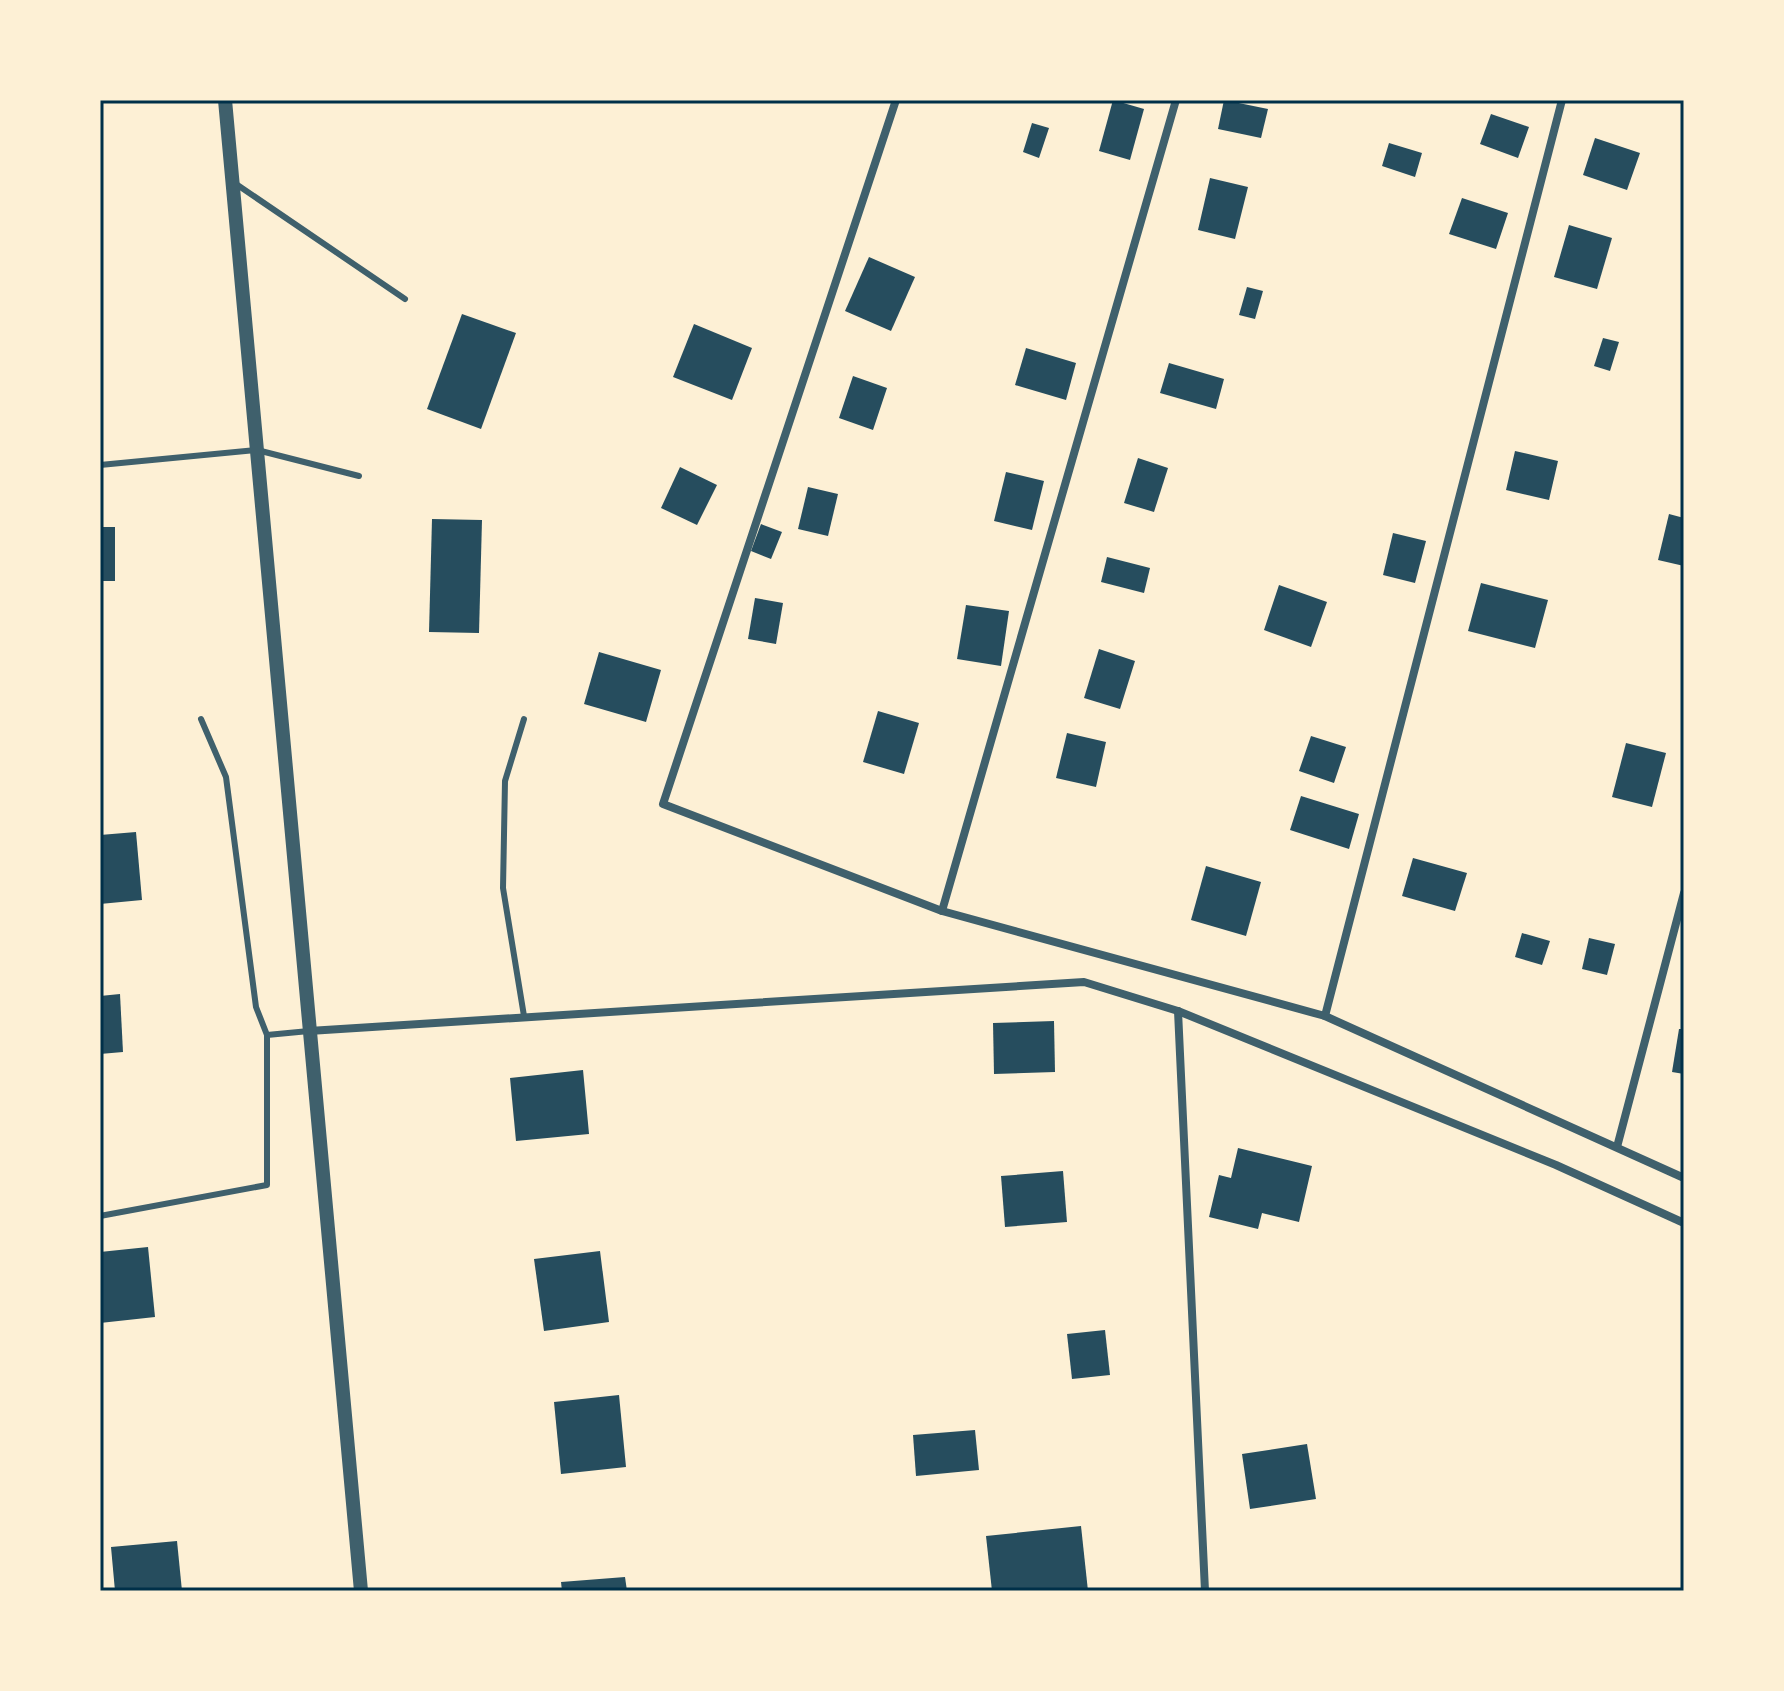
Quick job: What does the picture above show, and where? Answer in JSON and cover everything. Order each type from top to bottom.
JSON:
[{"type":"street","points":[[225,100],[361,1591]]},
{"type":"street","points":[[896,100],[663,804],[942,911],[1325,1016],[1684,1178]]},
{"type":"street","points":[[942,911],[1176,100]]},
{"type":"street","points":[[1325,1016],[1562,100]]},
{"type":"street","points":[[1617,1147],[1684,893]]},
{"type":"street","points":[[309,1031],[1084,982],[1178,1011],[1556,1165],[1684,1223]]},
{"type":"street","points":[[1178,1011],[1205,1591]]},
{"type":"lane","points":[[233,182],[405,299]]},
{"type":"lane","points":[[100,465],[257,450],[359,476]]},
{"type":"lane","points":[[100,1216],[267,1185],[267,1035],[256,1007],[226,777],[201,719]]},
{"type":"lane","points":[[524,719],[505,781],[503,888],[524,1016]]},
{"type":"lane","points":[[267,1035],[309,1031]]},
{"type":"building","points":[[1113,100],[1144,109],[1130,160],[1099,151]]},
{"type":"building","points":[[1224,100],[1268,109],[1261,138],[1218,129]]},
{"type":"building","points":[[1491,114],[1529,127],[1518,158],[1480,144]]},
{"type":"building","points":[[1032,123],[1049,128],[1039,158],[1023,152]]},
{"type":"building","points":[[1595,138],[1640,153],[1627,190],[1583,175]]},
{"type":"building","points":[[1389,143],[1422,153],[1415,177],[1382,166]]},
{"type":"building","points":[[1210,178],[1248,187],[1235,239],[1198,230]]},
{"type":"building","points":[[1462,198],[1508,213],[1496,249],[1449,234]]},
{"type":"building","points":[[1569,225],[1612,238],[1597,289],[1554,277]]},
{"type":"building","points":[[869,257],[915,277],[891,331],[845,311]]},
{"type":"building","points":[[1247,287],[1263,291],[1255,319],[1239,315]]},
{"type":"building","points":[[462,314],[516,333],[481,429],[427,409]]},
{"type":"building","points":[[694,324],[752,348],[732,400],[673,377]]},
{"type":"building","points":[[1603,338],[1619,342],[1610,371],[1594,366]]},
{"type":"building","points":[[1026,348],[1076,363],[1066,400],[1015,385]]},
{"type":"building","points":[[1169,363],[1224,379],[1216,409],[1160,393]]},
{"type":"building","points":[[853,376],[887,388],[873,430],[839,418]]},
{"type":"building","points":[[1515,451],[1558,461],[1549,500],[1506,490]]},
{"type":"building","points":[[1138,458],[1168,468],[1154,512],[1124,503]]},
{"type":"building","points":[[680,467],[717,485],[697,525],[661,508]]},
{"type":"building","points":[[1006,472],[1044,481],[1032,530],[994,521]]},
{"type":"building","points":[[808,487],[838,494],[828,536],[798,529]]},
{"type":"building","points":[[1669,514],[1684,518],[1684,566],[1658,560]]},
{"type":"building","points":[[432,519],[482,520],[479,633],[429,632]]},
{"type":"building","points":[[761,524],[782,532],[771,559],[751,551]]},
{"type":"building","points":[[100,527],[115,527],[115,581],[100,581]]},
{"type":"building","points":[[1393,533],[1426,541],[1415,583],[1383,575]]},
{"type":"building","points":[[1107,557],[1150,568],[1144,593],[1101,582]]},
{"type":"building","points":[[1481,583],[1548,600],[1535,648],[1468,631]]},
{"type":"building","points":[[1279,585],[1327,602],[1311,647],[1264,630]]},
{"type":"building","points":[[755,598],[783,603],[776,644],[748,639]]},
{"type":"building","points":[[966,605],[1009,611],[1001,666],[957,659]]},
{"type":"building","points":[[1099,649],[1135,661],[1120,709],[1084,698]]},
{"type":"building","points":[[599,652],[661,670],[646,722],[584,704]]},
{"type":"building","points":[[878,711],[919,723],[904,774],[863,762]]},
{"type":"building","points":[[1067,733],[1106,742],[1096,787],[1056,778]]},
{"type":"building","points":[[1311,736],[1346,747],[1334,783],[1299,771]]},
{"type":"building","points":[[1626,743],[1666,753],[1652,807],[1612,797]]},
{"type":"building","points":[[1301,796],[1359,814],[1349,849],[1290,830]]},
{"type":"building","points":[[136,832],[142,900],[100,904],[100,835]]},
{"type":"building","points":[[1413,858],[1467,873],[1455,911],[1402,896]]},
{"type":"building","points":[[1206,866],[1261,882],[1246,936],[1191,920]]},
{"type":"building","points":[[1522,933],[1550,941],[1542,965],[1515,957]]},
{"type":"building","points":[[1589,938],[1615,944],[1607,975],[1582,969]]},
{"type":"building","points":[[120,994],[123,1052],[100,1054],[100,996]]},
{"type":"building","points":[[1054,1021],[1055,1072],[994,1074],[993,1023]]},
{"type":"building","points":[[1679,1029],[1684,1029],[1684,1074],[1672,1072]]},
{"type":"building","points":[[583,1070],[589,1134],[516,1141],[510,1078]]},
{"type":"building","points":[[1238,1148],[1312,1166],[1299,1222],[1262,1213],[1258,1229],[1209,1217],[1219,1175],[1231,1178]]},
{"type":"building","points":[[1063,1171],[1067,1222],[1005,1227],[1001,1176]]},
{"type":"building","points":[[148,1247],[155,1317],[100,1323],[100,1252]]},
{"type":"building","points":[[600,1251],[609,1322],[544,1331],[534,1259]]},
{"type":"building","points":[[1105,1330],[1110,1375],[1072,1379],[1067,1334]]},
{"type":"building","points":[[619,1395],[626,1467],[561,1474],[554,1402]]},
{"type":"building","points":[[975,1430],[979,1470],[916,1476],[913,1435]]},
{"type":"building","points":[[1307,1444],[1316,1499],[1250,1509],[1242,1454]]},
{"type":"building","points":[[1081,1526],[1088,1591],[992,1591],[986,1536]]},
{"type":"building","points":[[177,1541],[182,1591],[115,1591],[111,1547]]},
{"type":"building","points":[[625,1577],[627,1591],[562,1591],[561,1582]]}]
